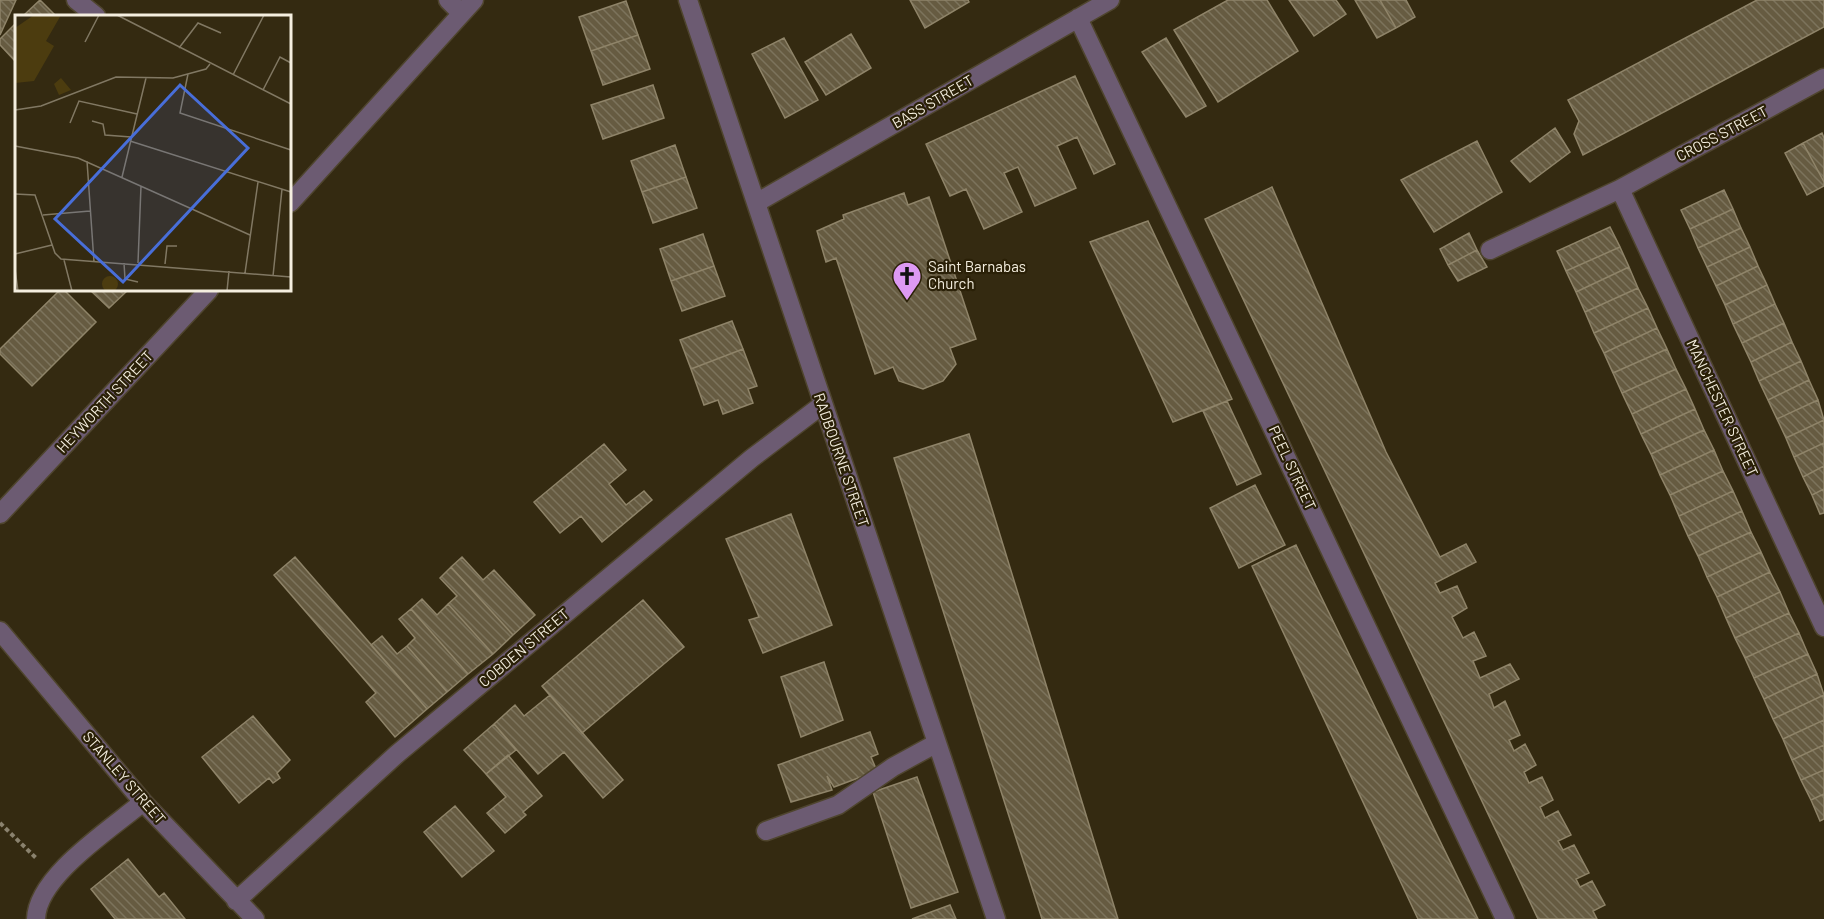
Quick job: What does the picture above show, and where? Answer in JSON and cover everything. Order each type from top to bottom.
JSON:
[{"type":"street","points":[[76,0],[95,15]]},
{"type":"street","points":[[292,196],[467,7],[448,0]]},
{"type":"street","name":"RADBOURNE STREET","points":[[688,0],[996,919]]},
{"type":"street","name":"BASS STREET","points":[[756,203],[1110,0]]},
{"type":"street","name":"PEEL STREET","points":[[1078,18],[1505,919]]},
{"type":"street","name":"CROSS STREET","points":[[1490,250],[1620,189],[1824,78]]},
{"type":"street","name":"MANCHESTER STREET","points":[[1620,189],[1824,627]]},
{"type":"street","name":"HEYWORTH STREET","points":[[0,514],[208,291]]},
{"type":"street","name":"COBDEN STREET","points":[[236,901],[397,754],[752,458],[822,405]]},
{"type":"street","name":"STANLEY STREET","points":[[0,631],[143,802],[255,919]]},
{"type":"street","points":[[765,831],[838,805],[893,767],[937,743]]},
{"type":"street","points":[[36,919],[40,899],[57,874],[143,802]]},
{"type":"path","points":[[0,823],[57,874]]},
{"type":"building","points":[[0,0],[16,0],[0,35]]},
{"type":"building","points":[[40,0],[55,15],[24,15]]},
{"type":"building","points":[[910,0],[968,0],[969,2],[925,28]]},
{"type":"building","points":[[1228,0],[1267,0],[1298,51],[1218,102],[1174,30]]},
{"type":"building","points":[[1289,0],[1336,0],[1346,14],[1314,36]]},
{"type":"building","points":[[1355,0],[1380,0],[1396,28],[1377,38]]},
{"type":"building","points":[[1380,0],[1406,0],[1415,17],[1396,28]]},
{"type":"building","points":[[1757,0],[1824,0],[1824,27],[1583,155],[1574,134],[1579,121],[1568,100]]},
{"type":"building","points":[[626,1],[638,35],[591,51],[579,17]]},
{"type":"building","points":[[15,24],[15,61],[0,45],[0,39]]},
{"type":"building","points":[[851,34],[871,68],[826,95],[805,62]]},
{"type":"building","points":[[638,35],[650,69],[603,85],[591,51]]},
{"type":"building","points":[[784,38],[818,100],[785,118],[752,54]]},
{"type":"building","points":[[1166,38],[1206,106],[1186,117],[1142,52]]},
{"type":"building","points":[[1075,76],[1115,164],[1094,174],[1077,137],[1057,146],[1076,188],[1035,206],[1018,167],[1004,173],[1022,212],[984,229],[966,189],[950,196],[926,144]]},
{"type":"building","points":[[653,85],[664,118],[603,139],[591,105]]},
{"type":"building","points":[[1555,128],[1570,152],[1530,182],[1511,161]]},
{"type":"building","points":[[1822,133],[1824,138],[1824,182],[1803,143]]},
{"type":"building","points":[[1477,141],[1502,192],[1434,232],[1401,180]]},
{"type":"building","points":[[1803,143],[1824,182],[1824,186],[1807,195],[1785,153]]},
{"type":"building","points":[[675,145],[686,177],[642,192],[631,161]]},
{"type":"building","points":[[686,177],[697,208],[653,223],[642,192]]},
{"type":"building","points":[[1272,187],[1386,452],[1440,557],[1466,544],[1476,562],[1435,583],[1440,593],[1457,586],[1467,608],[1452,617],[1463,638],[1474,632],[1486,656],[1473,661],[1480,678],[1510,664],[1519,679],[1489,694],[1494,708],[1505,701],[1520,735],[1509,740],[1514,751],[1525,744],[1536,765],[1524,772],[1529,783],[1542,777],[1553,800],[1540,807],[1545,818],[1558,811],[1571,835],[1558,841],[1563,850],[1574,845],[1589,873],[1576,879],[1580,887],[1592,881],[1605,905],[1593,911],[1597,919],[1538,919],[1205,219]]},
{"type":"building","points":[[1724,190],[1733,209],[1690,229],[1681,210]]},
{"type":"building","name":"Saint Barnabas Church","points":[[904,193],[908,205],[929,197],[976,339],[950,348],[956,364],[943,381],[923,389],[899,381],[893,367],[875,374],[836,258],[826,262],[817,231],[844,219],[843,215]]},
{"type":"building","points":[[1733,209],[1741,228],[1698,248],[1690,229]]},
{"type":"building","points":[[1148,221],[1232,399],[1173,422],[1090,242]]},
{"type":"building","points":[[1610,227],[1620,247],[1566,271],[1557,251]]},
{"type":"building","points":[[1741,228],[1750,247],[1707,267],[1698,248]]},
{"type":"building","points":[[1469,233],[1477,250],[1448,265],[1440,249]]},
{"type":"building","points":[[703,234],[714,266],[671,281],[660,249]]},
{"type":"building","points":[[1620,247],[1629,267],[1576,292],[1566,271]]},
{"type":"building","points":[[1750,247],[1758,266],[1716,286],[1707,267]]},
{"type":"building","points":[[1477,250],[1487,267],[1458,281],[1448,265]]},
{"type":"building","points":[[714,266],[725,296],[682,311],[671,281]]},
{"type":"building","points":[[1758,266],[1767,285],[1725,305],[1716,286]]},
{"type":"building","points":[[1629,267],[1638,288],[1585,312],[1576,292]]},
{"type":"building","points":[[1767,285],[1775,304],[1733,324],[1725,305]]},
{"type":"building","points":[[1638,288],[1648,308],[1594,333],[1585,312]]},
{"type":"building","points":[[59,291],[65,291],[96,322],[32,386],[0,354],[0,349]]},
{"type":"building","points":[[91,291],[127,291],[109,308]]},
{"type":"building","points":[[1775,304],[1784,323],[1742,343],[1733,324]]},
{"type":"building","points":[[1648,308],[1657,328],[1604,353],[1594,333]]},
{"type":"building","points":[[732,321],[743,349],[691,369],[680,340]]},
{"type":"building","points":[[1784,323],[1792,342],[1751,362],[1742,343]]},
{"type":"building","points":[[1657,328],[1667,349],[1613,373],[1604,353]]},
{"type":"building","points":[[1792,342],[1801,361],[1759,381],[1751,362]]},
{"type":"building","points":[[743,349],[757,386],[748,389],[753,403],[723,414],[718,400],[704,405],[691,369]]},
{"type":"building","points":[[1667,349],[1676,369],[1622,393],[1613,373]]},
{"type":"building","points":[[1801,361],[1809,380],[1768,400],[1759,381]]},
{"type":"building","points":[[1676,369],[1686,389],[1632,414],[1622,393]]},
{"type":"building","points":[[1809,380],[1818,400],[1777,419],[1768,400]]},
{"type":"building","points":[[1686,389],[1695,409],[1641,434],[1632,414]]},
{"type":"building","points":[[1818,400],[1824,420],[1786,438],[1777,419]]},
{"type":"building","points":[[1227,401],[1261,474],[1237,485],[1203,411]]},
{"type":"building","points":[[1695,409],[1704,430],[1651,454],[1641,434]]},
{"type":"building","points":[[1824,420],[1824,443],[1794,457],[1786,438]]},
{"type":"building","points":[[1704,430],[1714,450],[1660,475],[1651,454]]},
{"type":"building","points":[[969,434],[1118,919],[1042,919],[894,458]]},
{"type":"building","points":[[1824,443],[1824,466],[1803,477],[1794,457]]},
{"type":"building","points":[[604,444],[626,470],[609,484],[626,505],[644,491],[652,500],[602,542],[581,516],[560,533],[534,502]]},
{"type":"building","points":[[1714,450],[1723,471],[1670,495],[1660,475]]},
{"type":"building","points":[[1824,466],[1824,489],[1812,495],[1803,477]]},
{"type":"building","points":[[1723,471],[1733,491],[1679,516],[1670,495]]},
{"type":"building","points":[[1255,485],[1285,545],[1239,568],[1210,508]]},
{"type":"building","points":[[1824,489],[1824,513],[1820,514],[1812,495]]},
{"type":"building","points":[[1733,491],[1742,511],[1688,536],[1679,516]]},
{"type":"building","points":[[1742,511],[1751,532],[1698,556],[1688,536]]},
{"type":"building","points":[[791,514],[832,625],[763,653],[749,620],[759,617],[726,539]]},
{"type":"building","points":[[1751,532],[1761,552],[1707,577],[1698,556]]},
{"type":"building","points":[[1296,545],[1478,919],[1418,919],[1252,566]]},
{"type":"building","points":[[1761,552],[1770,572],[1717,597],[1707,577]]},
{"type":"building","points":[[295,557],[427,709],[395,737],[366,702],[376,693],[274,575]]},
{"type":"building","points":[[462,557],[483,580],[494,570],[535,615],[513,635],[451,567]]},
{"type":"building","points":[[451,567],[513,635],[493,654],[448,604],[457,596],[440,578]]},
{"type":"building","points":[[1770,572],[1780,592],[1726,618],[1717,597]]},
{"type":"building","points":[[1780,592],[1789,613],[1735,638],[1726,618]]},
{"type":"building","points":[[422,599],[437,615],[448,604],[493,654],[468,674],[411,609]]},
{"type":"building","points":[[643,600],[684,647],[582,733],[542,686]]},
{"type":"building","points":[[411,609],[468,674],[447,692],[407,646],[415,638],[399,619]]},
{"type":"building","points":[[1789,613],[1799,633],[1745,658],[1735,638]]},
{"type":"building","points":[[1799,633],[1808,654],[1754,678],[1745,658]]},
{"type":"building","points":[[382,636],[397,654],[407,646],[447,692],[427,709],[371,645]]},
{"type":"building","points":[[1808,654],[1817,674],[1764,699],[1754,678]]},
{"type":"building","points":[[824,662],[843,720],[801,737],[781,677]]},
{"type":"building","points":[[1817,674],[1824,695],[1773,719],[1764,699]]},
{"type":"building","points":[[550,695],[623,780],[603,798],[564,752],[538,774],[494,724],[515,705],[524,716]]},
{"type":"building","points":[[1824,695],[1824,720],[1783,739],[1773,719]]},
{"type":"building","points":[[253,716],[290,760],[277,773],[280,778],[273,783],[269,778],[239,803],[202,757]]},
{"type":"building","points":[[1824,720],[1824,745],[1792,760],[1783,739]]},
{"type":"building","points":[[494,724],[516,750],[486,774],[464,750]]},
{"type":"building","points":[[870,732],[878,754],[871,757],[877,771],[834,787],[827,776],[832,790],[791,802],[778,765]]},
{"type":"building","points":[[1824,745],[1824,770],[1801,780],[1792,760]]},
{"type":"building","points":[[508,755],[542,796],[523,812],[526,815],[505,833],[487,813],[506,797],[486,774]]},
{"type":"building","points":[[1824,770],[1824,794],[1811,800],[1801,780]]},
{"type":"building","points":[[917,777],[958,892],[911,908],[873,792]]},
{"type":"building","points":[[1824,794],[1824,819],[1820,821],[1811,800]]},
{"type":"building","points":[[455,806],[494,851],[462,877],[424,832]]},
{"type":"building","points":[[128,859],[159,897],[164,893],[185,919],[115,919],[91,889]]},
{"type":"building","points":[[950,905],[956,919],[912,919]]},
{"type":"place","name":"Saint Barnabas Church","points":[[907,302]]}]
